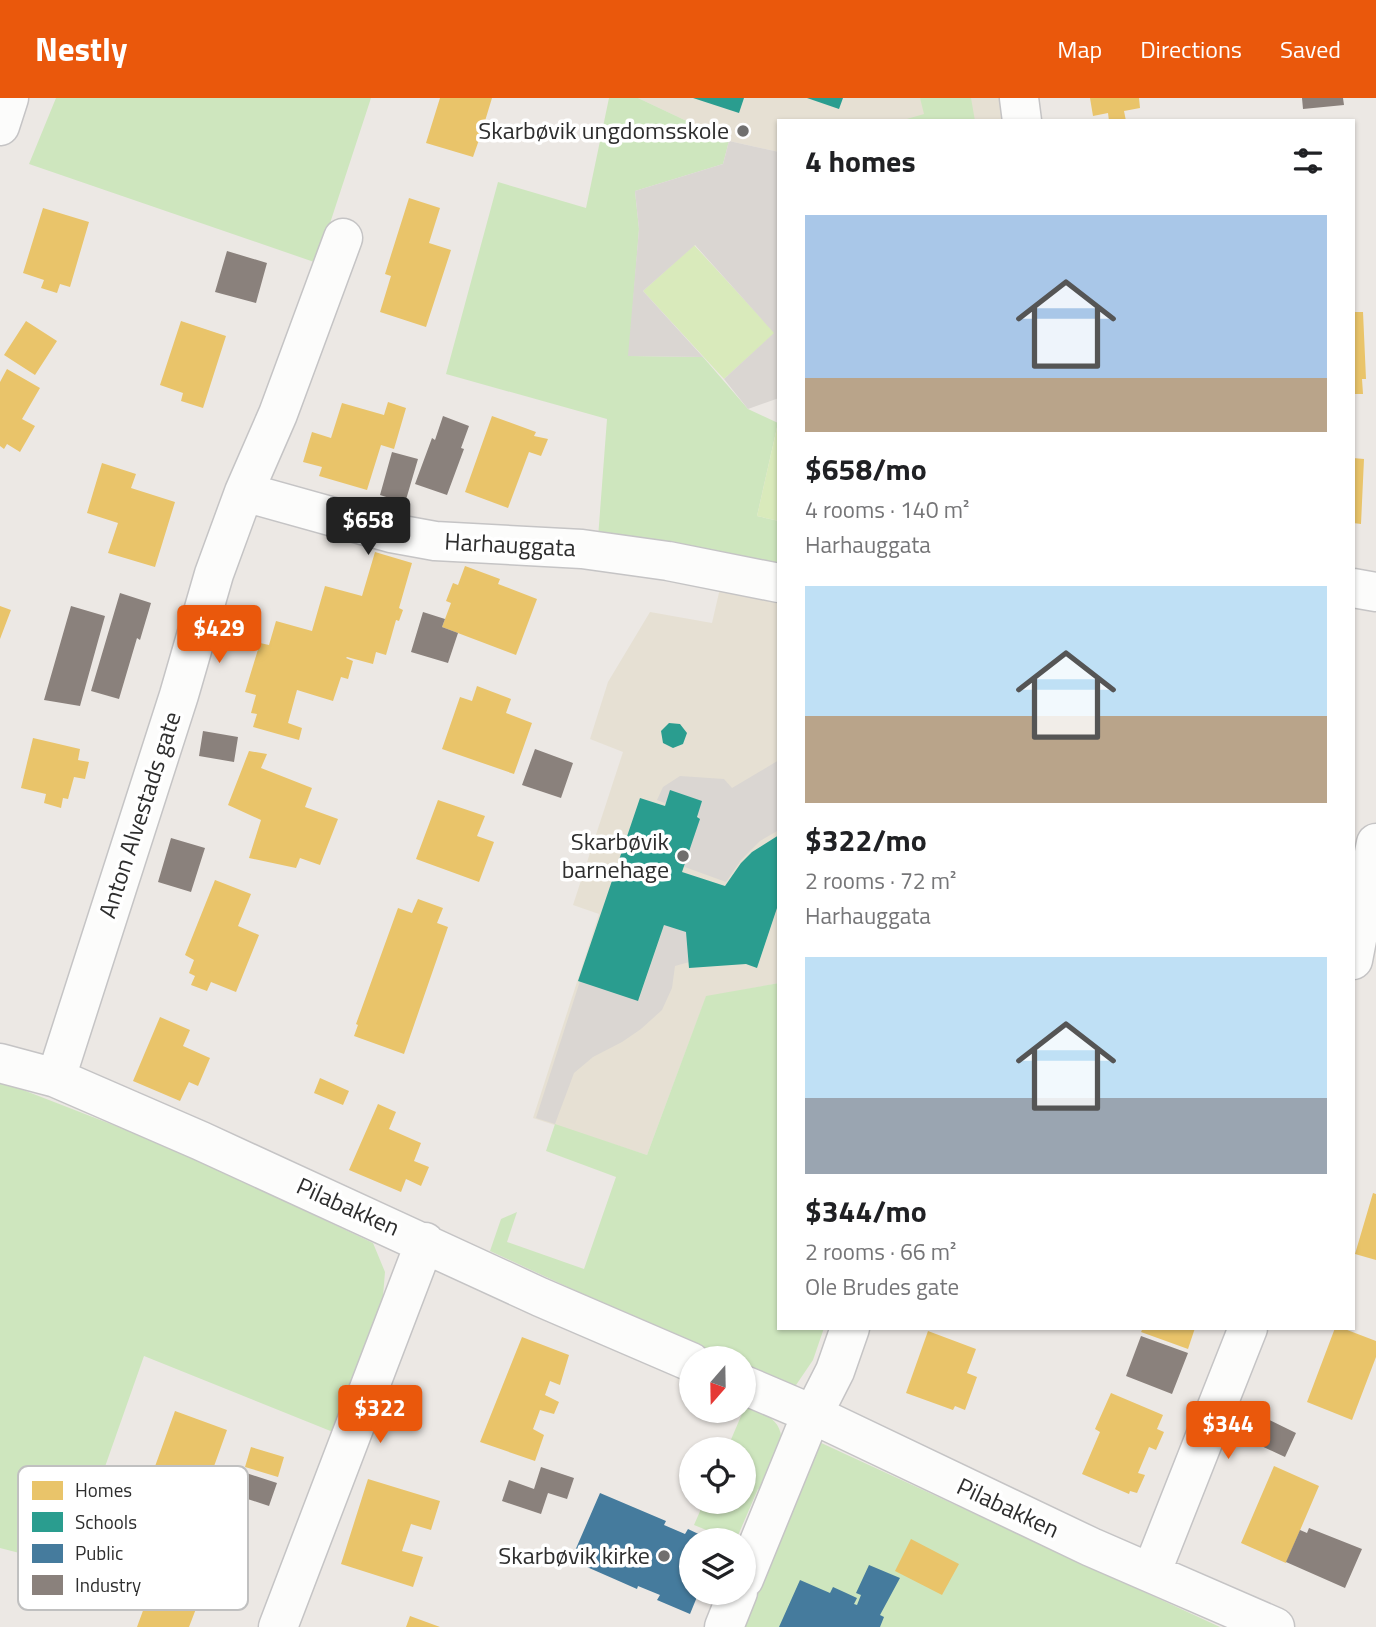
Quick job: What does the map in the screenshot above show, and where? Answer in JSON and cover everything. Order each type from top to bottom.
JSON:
[{"type":"street","points":[[0,125],[9,98]]},
{"type":"street","points":[[1019,98],[1022,119]]},
{"type":"street","name":"Anton Alvestads gate","points":[[56,1078],[179,695],[214,575],[244,492],[278,414],[343,238]]},
{"type":"street","name":"Harhauggata","points":[[244,492],[391,533],[435,541],[582,549],[668,561],[777,583]]},
{"type":"street","points":[[1355,588],[1376,592]]},
{"type":"street","points":[[1355,950],[1376,843]]},
{"type":"street","name":"Pilabakken","points":[[0,1063],[56,1078],[425,1242],[540,1297],[679,1357]]},
{"type":"street","points":[[278,1627],[425,1242]]},
{"type":"street","points":[[756,1550],[812,1414],[835,1371],[849,1330]]},
{"type":"street","points":[[1152,1572],[1247,1330]]},
{"type":"street","name":"Pilabakken","points":[[756,1390],[812,1414],[1091,1547],[1275,1627]]},
{"type":"street","points":[[724,1627],[733,1605]]},
{"type":"shaded area","name":"Skarbøvik ungdomsskole","points":[[638,98],[1003,98],[1008,119],[777,119],[777,152],[729,141]]},
{"type":"shaded area","points":[[729,141],[777,152],[777,399],[748,409],[724,379],[774,333],[695,245],[643,291],[703,357],[628,356],[639,229],[635,191],[723,164]]},
{"type":"shaded area","name":"Skarbøvik barnehage","points":[[721,584],[777,596],[777,983],[706,997],[647,1155],[533,1118],[599,914],[573,905],[623,752],[590,739],[608,682],[650,612],[712,623]]},
{"type":"shaded area","points":[[777,761],[777,831],[760,841],[741,860],[726,882],[682,866],[699,816],[657,800],[663,787],[680,776],[724,779],[732,788]]},
{"type":"shaded area","points":[[667,917],[689,925],[693,961],[675,966],[672,988],[662,1010],[641,1029],[593,1057],[574,1073],[555,1124],[536,1118],[580,981],[639,999]]},
{"type":"green space","points":[[56,98],[371,98],[317,263],[29,164]]},
{"type":"green space","points":[[609,98],[638,98],[729,141],[723,164],[635,191],[639,229],[629,356],[703,357],[748,409],[777,423],[757,516],[777,521],[777,572],[598,538],[607,419],[446,374],[498,182],[586,208]]},
{"type":"green space","points":[[920,98],[971,98],[975,119],[907,119],[924,114]]},
{"type":"green space","points":[[694,245],[775,333],[724,379],[643,291]]},
{"type":"green space","points":[[777,427],[777,521],[757,516]]},
{"type":"green space","points":[[777,983],[777,1330],[823,1330],[813,1360],[792,1391],[756,1374],[756,1346],[695,1346],[490,1251],[501,1219],[517,1212],[507,1242],[584,1269],[616,1177],[546,1151],[555,1124],[647,1155],[706,996]]},
{"type":"green space","points":[[0,1081],[170,1147],[373,1243],[385,1272],[383,1296],[333,1432],[144,1356],[105,1466],[18,1466],[18,1553],[0,1548]]},
{"type":"green space","points":[[756,1410],[775,1422],[782,1441],[767,1492],[758,1489],[756,1494],[756,1437],[732,1437],[738,1423],[756,1423]]},
{"type":"green space","points":[[817,1441],[1220,1627],[742,1627],[751,1605],[756,1605],[756,1592]]},
{"type":"green space","points":[[699,1514],[747,1514],[741,1528],[701,1528],[694,1525]]},
{"type":"building: Homes","points":[[440,98],[492,98],[485,121],[493,123],[488,139],[480,137],[473,157],[426,143]]},
{"type":"building: Homes","points":[[1090,98],[1139,98],[1140,108],[1124,111],[1126,119],[1109,119],[1108,113],[1093,116]]},
{"type":"building: Homes","points":[[409,198],[440,208],[429,243],[451,250],[426,327],[380,312],[391,276],[385,274]]},
{"type":"building: Homes","points":[[43,208],[89,222],[70,287],[60,284],[57,293],[41,288],[44,280],[23,273]]},
{"type":"building: Homes","points":[[1355,312],[1363,312],[1366,379],[1362,379],[1363,394],[1355,394]]},
{"type":"building: Homes","points":[[26,321],[57,341],[35,375],[4,355]]},
{"type":"building: Homes","points":[[181,321],[226,336],[203,408],[181,401],[183,393],[160,385]]},
{"type":"building: Homes","points":[[7,369],[40,388],[22,419],[35,426],[20,452],[7,444],[4,449],[0,446],[0,382]]},
{"type":"building: Homes","points":[[388,402],[406,408],[394,449],[381,445],[367,490],[319,476],[322,467],[303,462],[312,432],[331,438],[342,403],[384,415]]},
{"type":"building: Homes","points":[[492,416],[536,432],[534,436],[548,439],[541,456],[529,452],[508,508],[465,492]]},
{"type":"building: Homes","points":[[1355,458],[1364,459],[1361,524],[1355,523]]},
{"type":"building: Homes","points":[[102,463],[136,474],[131,488],[175,502],[155,567],[108,553],[118,523],[87,513]]},
{"type":"building: Homes","points":[[375,552],[412,563],[399,608],[403,610],[399,621],[396,620],[386,655],[376,652],[373,664],[347,657],[353,661],[348,679],[341,677],[333,701],[297,690],[288,723],[302,728],[299,740],[253,727],[257,714],[251,713],[256,695],[245,692],[260,643],[269,645],[276,621],[312,631],[325,586],[362,596]]},
{"type":"building: Homes","points":[[465,566],[500,579],[498,584],[537,599],[516,655],[442,627],[451,603],[446,601],[453,583],[458,585]]},
{"type":"building: Homes","points":[[0,606],[11,610],[0,639]]},
{"type":"building: Homes","points":[[477,686],[511,699],[506,713],[532,723],[514,774],[442,749],[460,697],[472,701]]},
{"type":"building: Homes","points":[[33,738],[80,749],[78,760],[89,762],[85,779],[74,777],[68,799],[63,798],[61,808],[44,803],[46,794],[21,788]]},
{"type":"building: Homes","points":[[249,751],[267,754],[261,768],[312,788],[305,807],[338,819],[320,865],[300,858],[296,868],[249,858],[261,820],[228,805]]},
{"type":"building: Homes","points":[[438,800],[485,816],[477,836],[494,842],[479,882],[416,859]]},
{"type":"building: Homes","points":[[215,880],[251,894],[238,926],[259,935],[236,992],[211,982],[207,991],[191,985],[195,976],[189,973],[194,960],[185,955]]},
{"type":"building: Homes","points":[[418,899],[443,908],[437,923],[448,927],[404,1054],[354,1036],[398,908],[412,913]]},
{"type":"building: Homes","points":[[160,1017],[190,1030],[183,1046],[210,1058],[198,1086],[189,1082],[180,1101],[133,1081]]},
{"type":"building: Homes","points":[[320,1078],[349,1091],[343,1105],[314,1093]]},
{"type":"building: Homes","points":[[378,1104],[396,1112],[389,1129],[421,1143],[414,1161],[429,1167],[421,1186],[406,1179],[401,1192],[349,1170]]},
{"type":"building: Homes","points":[[1373,1193],[1376,1194],[1376,1260],[1355,1254]]},
{"type":"building: Homes","points":[[1142,1330],[1194,1330],[1188,1349],[1141,1332]]},
{"type":"building: Homes","points":[[1334,1330],[1347,1330],[1376,1341],[1376,1357],[1352,1420],[1307,1402]]},
{"type":"building: Homes","points":[[928,1331],[976,1349],[967,1373],[977,1377],[965,1410],[955,1406],[953,1410],[906,1393]]},
{"type":"building: Homes","points":[[522,1337],[569,1355],[560,1385],[550,1381],[545,1395],[559,1402],[554,1414],[540,1410],[533,1429],[544,1435],[535,1461],[480,1442]]},
{"type":"building: Homes","points":[[1111,1393],[1163,1415],[1157,1429],[1164,1432],[1156,1450],[1149,1447],[1138,1473],[1145,1475],[1137,1493],[1130,1491],[1129,1494],[1082,1474],[1100,1432],[1095,1429]]},
{"type":"building: Homes","points":[[175,1411],[227,1430],[214,1466],[155,1466]]},
{"type":"building: Homes","points":[[251,1447],[284,1457],[278,1477],[245,1466]]},
{"type":"building: Homes","points":[[1274,1466],[1319,1486],[1286,1563],[1241,1543]]},
{"type":"building: Homes","points":[[368,1479],[440,1501],[431,1530],[411,1524],[402,1551],[423,1557],[413,1587],[341,1564]]},
{"type":"building: Homes","points":[[911,1539],[959,1564],[942,1595],[895,1571]]},
{"type":"building: Homes","points":[[143,1610],[196,1610],[189,1627],[137,1627]]},
{"type":"building: Homes","points":[[410,1616],[440,1627],[406,1627]]},
{"type":"building: Schools","points":[[693,98],[744,98],[739,113]]},
{"type":"building: Schools","points":[[807,98],[843,98],[839,109]]},
{"type":"building: Schools","points":[[669,723],[680,724],[687,733],[683,744],[673,748],[663,743],[661,731]]},
{"type":"building: Schools","points":[[670,790],[702,801],[697,817],[700,819],[682,872],[725,886],[752,852],[777,836],[777,908],[757,968],[746,964],[689,968],[686,932],[664,925],[638,1001],[578,981],[640,798],[665,806]]},
{"type":"building: Public","points":[[600,1493],[666,1521],[664,1525],[679,1531],[679,1605],[694,1605],[690,1614],[657,1600],[660,1595],[638,1586],[637,1589],[571,1560]]},
{"type":"building: Public","points":[[869,1565],[900,1578],[880,1615],[884,1617],[880,1627],[779,1627],[800,1580],[830,1593],[833,1587],[857,1598],[854,1604],[857,1605],[861,1595],[856,1593]]},
{"type":"building: Industry","points":[[1302,98],[1343,98],[1344,105],[1303,109]]},
{"type":"building: Industry","points":[[227,251],[267,263],[256,303],[215,292]]},
{"type":"building: Industry","points":[[443,416],[469,426],[461,448],[464,449],[447,495],[415,484]]},
{"type":"building: Industry","points":[[392,452],[418,459],[405,503],[380,495]]},
{"type":"building: Industry","points":[[120,593],[151,603],[140,640],[137,638],[119,699],[91,691]]},
{"type":"building: Industry","points":[[71,606],[105,616],[80,706],[44,700]]},
{"type":"building: Industry","points":[[423,612],[445,619],[442,627],[458,633],[448,663],[411,652]]},
{"type":"building: Industry","points":[[203,731],[238,737],[234,762],[199,756]]},
{"type":"building: Industry","points":[[535,749],[573,763],[561,798],[522,785]]},
{"type":"building: Industry","points":[[171,838],[205,848],[191,892],[158,882]]},
{"type":"building: Industry","points":[[1141,1336],[1188,1353],[1172,1394],[1126,1376]]},
{"type":"building: Industry","points":[[1249,1410],[1296,1433],[1285,1457],[1238,1435]]},
{"type":"building: Industry","points":[[541,1467],[574,1478],[567,1499],[548,1493],[541,1514],[502,1501],[509,1480],[534,1489]]},
{"type":"building: Industry","points":[[248,1474],[277,1483],[269,1506],[248,1499]]},
{"type":"building: Industry","points":[[1309,1528],[1362,1549],[1345,1588],[1286,1562],[1300,1530],[1307,1533]]},
{"type":"place","name":"Skarbøvik ungdomsskole","points":[[743,131]]},
{"type":"place","name":"Skarbøvik barnehage","points":[[683,856]]},
{"type":"place","name":"Skarbøvik kirke","points":[[664,1556]]}]
